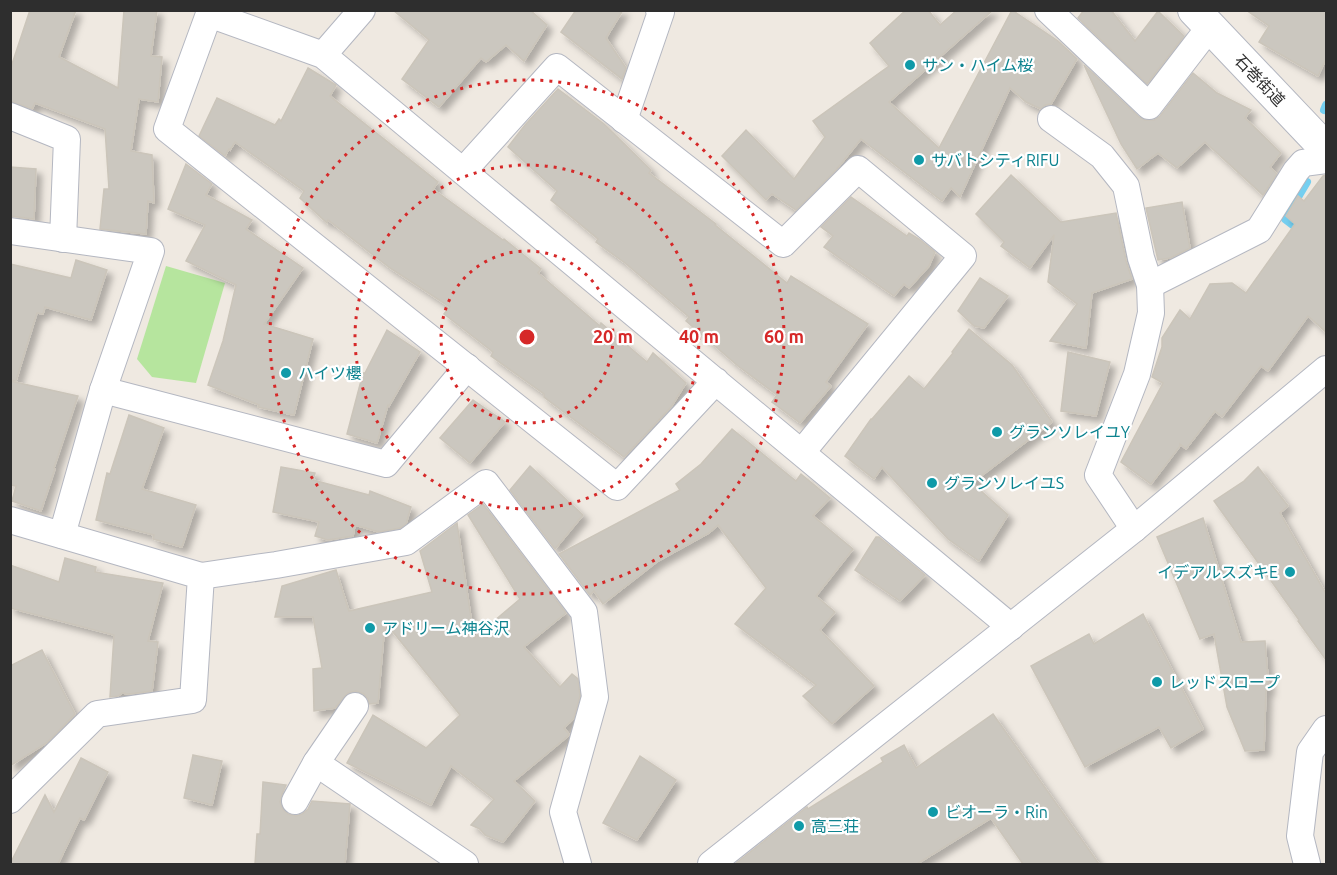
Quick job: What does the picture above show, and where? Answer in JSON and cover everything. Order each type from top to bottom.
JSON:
[{"type":"street","points":[[323,56],[362,10]]},
{"type":"street","points":[[624,120],[662,12],[659,10]]},
{"type":"street","points":[[1047,10],[1149,106],[1202,19]]},
{"type":"street","points":[[716,381],[617,487],[167,129],[209,14],[323,56],[802,452],[1011,627]]},
{"type":"street","name":"石巻街道","points":[[1202,19],[1326,149]]},
{"type":"street","points":[[463,171],[556,68],[783,244],[858,169],[963,256],[802,452]]},
{"type":"street","points":[[10,116],[67,139],[63,239]]},
{"type":"street","points":[[1051,119],[1102,156],[1126,186],[1141,258],[1150,285],[1151,313],[1137,374],[1098,475],[1134,529]]},
{"type":"street","points":[[1150,285],[1259,230],[1303,163],[1326,160]]},
{"type":"street","points":[[10,231],[151,251],[103,390],[62,535]]},
{"type":"street","points":[[103,390],[386,464],[467,367]]},
{"type":"street","points":[[711,864],[1134,529],[1326,369]]},
{"type":"street","points":[[10,520],[201,576],[406,542],[486,483],[584,612],[596,697],[563,812],[578,864]]},
{"type":"street","points":[[10,800],[97,714],[193,700],[201,576]]},
{"type":"street","points":[[295,801],[316,763],[355,706]]},
{"type":"street","points":[[1307,864],[1300,836],[1310,752],[1326,729]]},
{"type":"street","points":[[316,763],[465,864]]},
{"type":"green space","points":[[166,266],[225,283],[196,383],[152,377],[137,359]]},
{"type":"building","points":[[30,10],[76,10],[59,57],[118,88],[124,10],[157,10],[151,56],[162,57],[158,102],[139,99],[131,151],[152,155],[154,203],[148,201],[146,234],[100,229],[104,189],[109,189],[105,129],[35,103],[32,109],[10,101],[10,70]]},
{"type":"building","points":[[393,10],[530,10],[547,25],[524,61],[506,45],[486,62],[481,58],[439,107],[402,79],[429,40]]},
{"type":"building","points":[[576,10],[623,10],[606,38],[626,68],[622,79],[561,32]]},
{"type":"building","points":[[906,10],[928,10],[940,25],[957,10],[993,10],[889,102],[939,148],[1012,10],[1058,41],[1077,59],[1051,104],[1041,109],[1026,102],[1010,88],[960,197],[951,188],[942,201],[861,139],[836,170],[796,210],[772,194],[766,200],[722,156],[746,130],[794,179],[825,137],[813,121],[889,66],[870,43]]},
{"type":"building","points":[[1084,10],[1111,10],[1135,41],[1158,11],[1184,36],[1147,84],[1078,18]]},
{"type":"building","points":[[1246,10],[1326,10],[1326,59],[1318,76],[1259,42],[1269,26]]},
{"type":"building","points":[[1084,65],[1145,120],[1154,120],[1160,116],[1193,73],[1217,93],[1251,110],[1245,118],[1281,153],[1270,167],[1277,174],[1263,195],[1205,142],[1177,168],[1158,153],[1137,169],[1121,144]]},
{"type":"building","points":[[308,68],[336,85],[330,96],[438,182],[433,189],[504,239],[541,269],[538,273],[600,326],[601,323],[647,362],[653,353],[686,383],[671,407],[624,457],[491,356],[493,352],[444,314],[450,307],[390,268],[328,220],[327,223],[300,198],[304,191],[235,142],[225,156],[199,136],[217,98],[275,125],[279,119],[281,121]]},
{"type":"building","points":[[558,89],[604,124],[651,170],[649,173],[716,224],[787,283],[791,276],[868,324],[826,382],[831,386],[800,423],[772,402],[777,395],[738,366],[686,321],[689,317],[625,263],[596,242],[598,239],[551,200],[557,191],[508,147]]},
{"type":"building","points":[[186,164],[212,184],[206,195],[252,220],[246,229],[303,268],[264,324],[313,339],[294,415],[258,407],[259,405],[208,385],[223,341],[236,285],[186,261],[205,225],[168,209]]},
{"type":"building","points":[[10,167],[36,169],[34,219],[10,216]]},
{"type":"building","points":[[1011,175],[1061,222],[1116,213],[1132,279],[1092,293],[1086,348],[1050,341],[1077,304],[1048,282],[1054,235],[1030,268],[1001,246],[1004,242],[976,214]]},
{"type":"building","points":[[1326,175],[1326,332],[1308,316],[1268,371],[1261,366],[1222,417],[1215,411],[1186,449],[1180,444],[1151,484],[1121,462],[1163,383],[1152,377],[1162,347],[1162,338],[1180,310],[1190,319],[1210,284],[1232,283],[1246,293],[1295,224],[1286,216],[1298,196],[1304,201]]},
{"type":"building","points":[[851,197],[907,236],[909,233],[919,239],[935,252],[929,266],[909,288],[904,284],[894,296],[824,247],[833,236],[821,227]]},
{"type":"building","points":[[1182,202],[1190,248],[1170,258],[1158,260],[1146,208]]},
{"type":"building","points":[[76,260],[107,270],[91,320],[45,307],[43,314],[37,313],[16,381],[10,380],[10,264],[71,278]]},
{"type":"building","points":[[980,278],[1008,296],[984,328],[974,326],[958,311]]},
{"type":"building","points":[[969,329],[1012,365],[1052,422],[972,483],[1008,515],[979,561],[948,539],[882,467],[874,479],[845,456],[871,419],[909,376],[924,389]]},
{"type":"building","points":[[387,330],[420,352],[388,405],[377,443],[347,434],[363,373]]},
{"type":"building","points":[[1068,352],[1110,362],[1096,416],[1061,411]]},
{"type":"building","points":[[10,381],[78,396],[41,511],[12,501],[16,486],[10,485]]},
{"type":"building","points":[[473,400],[505,422],[470,463],[440,438]]},
{"type":"building","points":[[129,415],[164,428],[142,489],[196,505],[182,547],[153,539],[154,535],[96,520],[107,473],[110,474]]},
{"type":"building","points":[[732,429],[796,481],[801,474],[830,498],[813,516],[853,549],[816,596],[835,612],[820,630],[874,686],[832,724],[803,696],[816,685],[735,624],[766,588],[718,525],[709,533],[658,561],[603,604],[594,591],[590,595],[559,554],[680,490],[676,484],[701,464]]},
{"type":"building","points":[[530,466],[583,515],[555,549],[510,490]]},
{"type":"building","points":[[281,467],[315,473],[313,480],[369,495],[370,491],[411,507],[406,524],[400,528],[379,532],[355,525],[353,536],[328,540],[315,536],[319,522],[273,512]]},
{"type":"building","points":[[1258,467],[1288,506],[1280,513],[1326,594],[1326,660],[1214,501],[1244,481]]},
{"type":"building","points":[[483,504],[566,613],[524,647],[560,687],[572,674],[578,679],[580,696],[574,718],[564,728],[568,736],[514,781],[535,801],[503,842],[485,835],[480,829],[471,825],[494,799],[451,766],[431,805],[347,763],[373,715],[426,748],[460,715],[385,622],[378,703],[369,704],[364,694],[356,691],[348,693],[335,708],[314,711],[313,669],[322,668],[313,617],[275,617],[282,586],[336,570],[349,611],[432,592],[420,551],[457,523],[474,638],[520,599],[468,515]]},
{"type":"building","points":[[1203,518],[1241,642],[1265,641],[1269,690],[1266,690],[1264,750],[1245,751],[1227,707],[1214,634],[1200,639],[1157,537]]},
{"type":"building","points":[[876,537],[879,537],[925,575],[900,601],[855,570]]},
{"type":"building","points":[[65,558],[96,567],[95,572],[163,583],[148,641],[158,642],[152,691],[122,693],[110,697],[114,635],[10,608],[10,565],[59,582]]},
{"type":"building","points":[[1143,614],[1203,729],[1171,748],[1159,727],[1085,767],[1031,666],[1089,634],[1094,644]]},
{"type":"building","points":[[42,650],[75,714],[48,742],[10,766],[10,666]]},
{"type":"building","points":[[993,714],[1099,864],[1023,864],[991,818],[917,864],[735,864],[807,807],[808,809],[883,762],[881,758],[904,745],[916,768]]},
{"type":"building","points":[[193,755],[222,761],[212,805],[184,798]]},
{"type":"building","points":[[640,756],[676,780],[637,840],[603,823]]},
{"type":"building","points":[[81,758],[108,772],[84,820],[80,818],[58,864],[10,864],[45,795],[54,812]]},
{"type":"building","points":[[263,782],[286,785],[280,802],[288,814],[296,816],[302,814],[312,801],[350,804],[345,864],[255,864],[257,834],[260,834]]},
{"type":"waterway","points":[[1324,110],[1326,105]]},
{"type":"waterway","points":[[1302,232],[1285,219],[1307,182]]},
{"type":"place","name":"サン・ハイム桜","points":[[910,65]]},
{"type":"place","name":"サバトシティRIFU","points":[[919,160]]},
{"type":"place","name":"ハイツ櫻","points":[[286,373]]},
{"type":"place","name":"グランソレイユY","points":[[997,432]]},
{"type":"place","name":"グランソレイユS","points":[[932,483]]},
{"type":"place","name":"イデアルスズキE","points":[[1290,572]]},
{"type":"place","name":"アドリーム神谷沢","points":[[370,628]]},
{"type":"place","name":"レッドスロープ","points":[[1157,682]]},
{"type":"place","name":"ビオーラ・Rin","points":[[933,812]]},
{"type":"place","name":"高三荘","points":[[799,826]]}]
